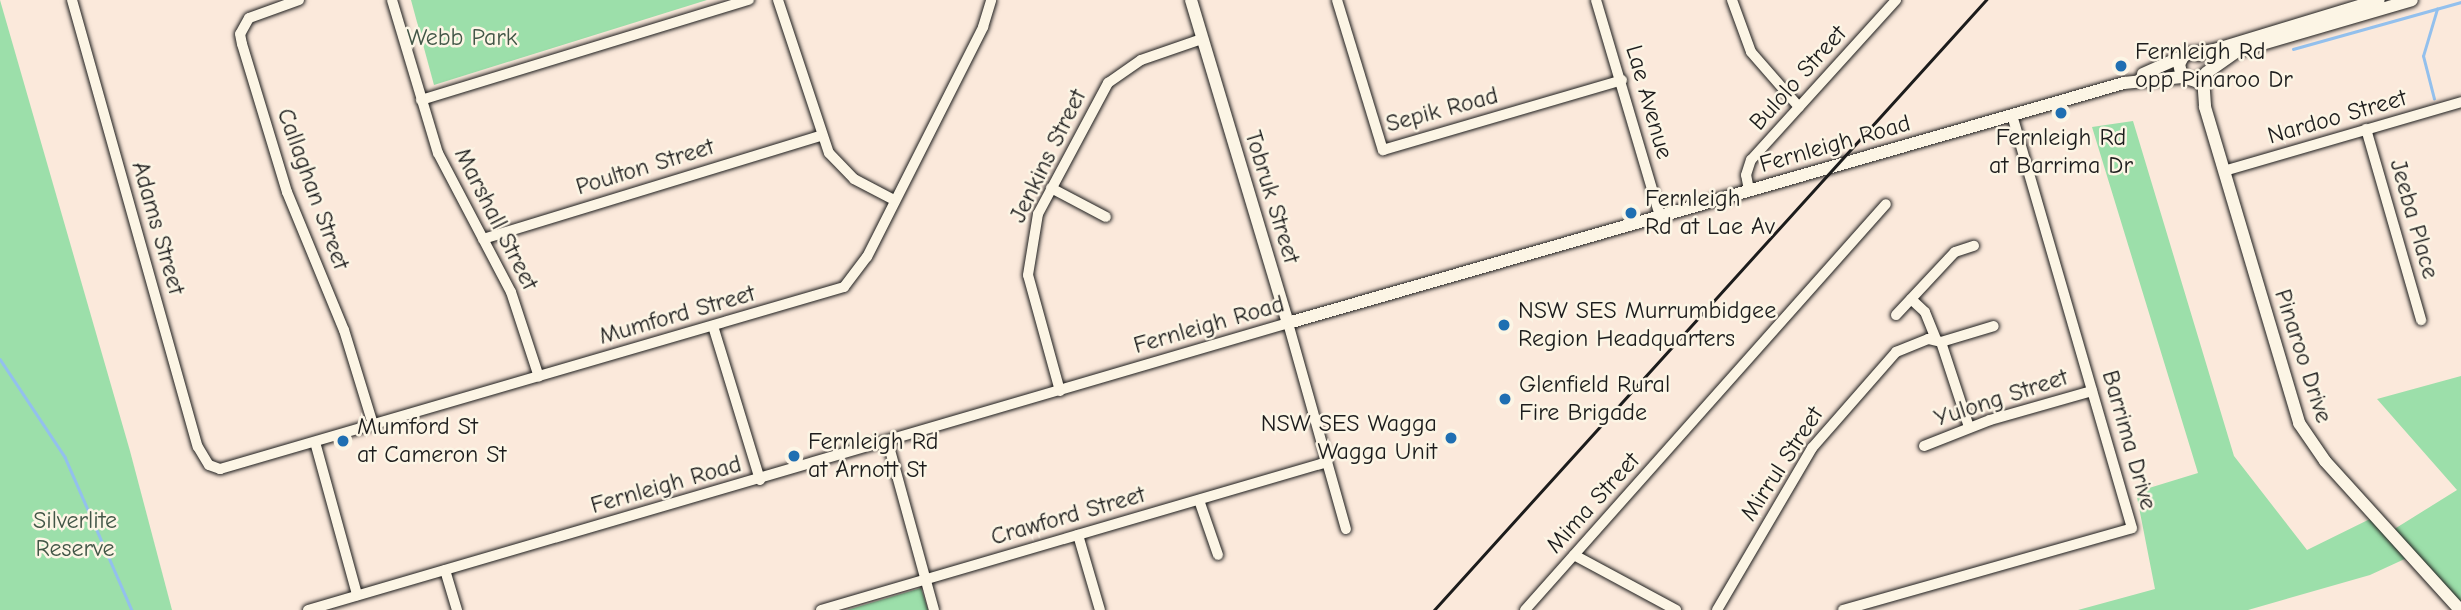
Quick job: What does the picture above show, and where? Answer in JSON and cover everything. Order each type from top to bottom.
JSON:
[{"type":"street","name":"Adams Street","points":[[72,0],[198,447],[209,465]]},
{"type":"street","name":"Callaghan Street","points":[[299,0],[249,18],[240,34],[287,192],[344,330],[373,424]]},
{"type":"street","name":"Marshall Street","points":[[392,0],[421,100],[452,184],[511,292],[539,377]]},
{"type":"street","points":[[421,100],[749,0]]},
{"type":"street","points":[[778,0],[820,136],[840,167],[894,200]]},
{"type":"street","name":"Mumford Street","points":[[209,465],[231,467],[844,288],[861,268],[983,27],[992,0]]},
{"type":"street","name":"Tobruk Street","points":[[1191,0],[1288,323],[1346,529]]},
{"type":"street","name":"Sepik Road","points":[[1337,0],[1383,150],[1622,80]]},
{"type":"street","name":"Lae Avenue","points":[[1596,0],[1622,80],[1660,216]]},
{"type":"street","points":[[1732,0],[1751,52],[1799,107]]},
{"type":"street","name":"Bulolo Street","points":[[1749,190],[1748,165],[1896,0]]},
{"type":"street","name":"Fernleigh Road","points":[[308,610],[888,443],[1288,323],[2012,116],[2124,83],[2189,54],[2223,48],[2379,0]]},
{"type":"street","points":[[2205,75],[2238,51],[2412,0]]},
{"type":"street","name":"Jenkins Street","points":[[1060,391],[1028,275],[1031,237],[1051,188],[1108,83],[1141,60],[1202,39]]},
{"type":"street","points":[[2185,79],[2178,68],[2189,54],[2205,59],[2205,75]]},
{"type":"street","name":"Fernleigh Road","points":[[2124,83],[2205,75]]},
{"type":"street","name":"Pinaroo Drive","points":[[2205,75],[2205,107],[2302,429],[2325,461],[2460,610]]},
{"type":"street","name":"Pinaroo Drive","points":[[2185,79],[2205,107]]},
{"type":"street","name":"Nardoo Street","points":[[2224,172],[2461,102]]},
{"type":"street","name":"Barrima Drive","points":[[1843,610],[2132,528],[2012,116]]},
{"type":"street","name":"Jeeba Place","points":[[2366,130],[2421,320]]},
{"type":"street","name":"Poulton Street","points":[[483,239],[820,136]]},
{"type":"street","points":[[1051,188],[1106,217]]},
{"type":"street","name":"Mima Street","points":[[1525,610],[1886,204]]},
{"type":"street","points":[[1896,314],[1955,252],[1974,246]]},
{"type":"street","points":[[1911,299],[1925,313],[1938,340],[1969,427]]},
{"type":"street","points":[[713,326],[760,480]]},
{"type":"street","name":"Mirrul Street","points":[[1717,610],[1828,428],[1886,360],[1906,347],[1994,326]]},
{"type":"street","name":"Yulong Street","points":[[1924,446],[1969,427],[2092,391]]},
{"type":"street","points":[[315,442],[357,595]]},
{"type":"street","points":[[888,443],[934,610]]},
{"type":"street","name":"Crawford Street","points":[[821,610],[1327,462]]},
{"type":"street","points":[[1199,500],[1218,555]]},
{"type":"street","points":[[1078,535],[1100,610]]},
{"type":"street","points":[[1574,555],[1676,610]]},
{"type":"street","points":[[445,570],[457,610]]},
{"type":"green space","name":"Silverlite Reserve","points":[[0,0],[130,451],[172,610],[0,610]]},
{"type":"green space","name":"Webb Park","points":[[411,0],[707,0],[434,85]]},
{"type":"green space","points":[[2133,121],[2234,456],[2307,550],[2374,517],[2388,533],[2457,490],[2377,399],[2461,376],[2461,610],[2409,557],[2370,575],[2248,610],[2078,610],[2155,589],[2136,492],[2198,473],[2092,127]]},
{"type":"green space","points":[[921,588],[928,610],[847,610]]},
{"type":"waterway","points":[[2293,49],[2461,2]]},
{"type":"waterway","points":[[2434,99],[2423,56],[2437,9]]},
{"type":"waterway","points":[[0,359],[65,457],[132,610]]},
{"type":"railway","points":[[1434,610],[1986,0]]},
{"type":"place","name":"Fernleigh Rd opp Pinaroo Dr","points":[[2121,66]]},
{"type":"place","name":"Fernleigh Rd at Barrima Dr","points":[[2061,113]]},
{"type":"place","name":"Fernleigh Rd at Lae Av","points":[[1631,213]]},
{"type":"place","name":"NSW SES Murrumbidgee Region Headquarters","points":[[1504,325]]},
{"type":"place","name":"Glenfield Rural Fire Brigade","points":[[1505,399]]},
{"type":"place","name":"NSW SES Wagga Wagga Unit","points":[[1451,438]]},
{"type":"place","name":"Mumford St at Cameron St","points":[[343,441]]},
{"type":"place","name":"Fernleigh Rd at Arnott St","points":[[794,456]]}]
